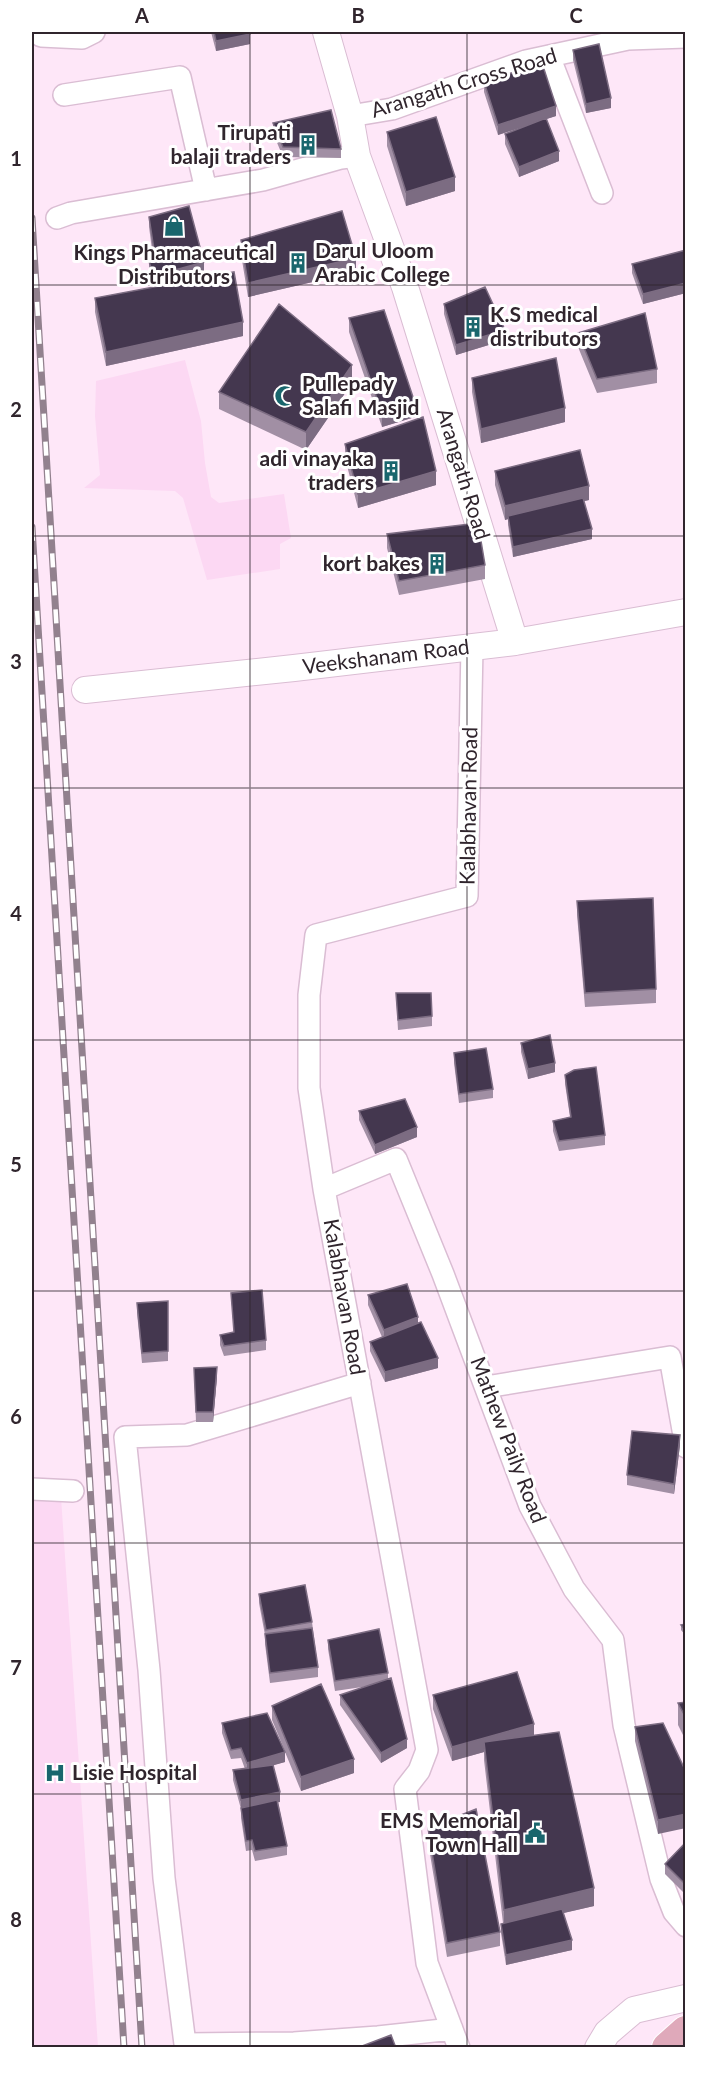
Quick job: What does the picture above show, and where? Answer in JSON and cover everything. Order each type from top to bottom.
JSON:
[{"type":"main road","points":[[668,2048],[686,2032]]},
{"type":"street","points":[[41,36],[82,38],[94,32]]},
{"type":"street","name":"Arangath Road","points":[[326,32],[350,116],[357,156],[405,287],[515,642]]},
{"type":"street","name":"Arangath Cross Road","points":[[350,116],[392,109],[526,61],[628,39],[686,37]]},
{"type":"street","points":[[549,56],[602,193]]},
{"type":"street","points":[[64,95],[180,77],[206,190]]},
{"type":"street","points":[[57,218],[71,213],[263,180],[341,158],[357,156]]},
{"type":"street","name":"Veekshanam Road","points":[[85,690],[515,642],[686,612]]},
{"type":"street","name":"Kalabhavan Road","points":[[455,2038],[427,1963],[405,1789],[418,1771],[427,1750],[324,1189],[309,1088],[309,995],[316,935],[467,896],[472,647]]},
{"type":"street","name":"Mathew Paily Road","points":[[324,1189],[396,1159],[443,1274],[530,1506],[574,1589],[613,1640],[624,1725],[662,1879],[674,1912],[686,1926]]},
{"type":"street","points":[[486,1387],[670,1357],[686,1447]]},
{"type":"street","points":[[360,1383],[187,1435],[125,1437],[150,1670],[164,1878],[185,2044],[294,2043],[378,2037],[455,2038]]},
{"type":"street","points":[[32,1489],[73,1491]]},
{"type":"street","points":[[598,2048],[607,2032],[634,2010],[686,1998]]},
{"type":"shaded area","points":[[185,360],[201,421],[211,497],[219,503],[284,494],[291,538],[280,544],[280,569],[207,580],[183,498],[175,491],[84,488],[100,475],[95,416],[96,381]]},
{"type":"shaded area","name":"Lisie Hospital","points":[[61,1497],[98,2047],[32,2047],[32,1498]]},
{"type":"building","points":[[214,32],[250,32],[250,34],[216,41]]},
{"type":"building","points":[[599,44],[611,98],[586,104],[573,50]]},
{"type":"building","points":[[542,63],[556,106],[498,125],[484,82]]},
{"type":"building","name":"Tirupati balaji traders","points":[[331,110],[341,149],[283,147],[273,123]]},
{"type":"building","points":[[436,117],[455,177],[406,192],[387,132]]},
{"type":"building","points":[[546,118],[559,151],[519,167],[505,134]]},
{"type":"building","points":[[189,206],[204,262],[153,276],[149,261],[155,256],[149,217]]},
{"type":"building","name":"Darul Uloom Arabic College","points":[[342,211],[356,258],[248,283],[241,240]]},
{"type":"building","points":[[686,250],[686,283],[643,294],[632,264]]},
{"type":"building","points":[[234,272],[243,322],[106,352],[95,298]]},
{"type":"building","name":"K.S medical distributors","points":[[485,287],[505,330],[456,345],[444,304]]},
{"type":"building","name":"Pullepady Salafi Masjid","points":[[279,304],[352,365],[306,432],[219,392]]},
{"type":"building","points":[[384,310],[415,403],[382,413],[349,318]]},
{"type":"building","points":[[645,313],[657,369],[597,379],[578,333]]},
{"type":"building","points":[[556,358],[565,408],[481,429],[472,378]]},
{"type":"building","name":"adi vinayaka traders","points":[[423,417],[436,471],[358,494],[345,444]]},
{"type":"building","points":[[580,450],[589,486],[505,506],[495,471]]},
{"type":"building","points":[[583,498],[592,529],[513,547],[508,516]]},
{"type":"building","name":"kort bakes","points":[[478,523],[485,565],[399,581],[387,534]]},
{"type":"building","points":[[653,898],[656,989],[585,993],[577,901]]},
{"type":"building","points":[[396,993],[431,993],[432,1016],[398,1020]]},
{"type":"building","points":[[550,1035],[555,1063],[528,1069],[521,1043]]},
{"type":"building","points":[[486,1048],[493,1089],[459,1094],[454,1053]]},
{"type":"building","points":[[596,1067],[605,1135],[559,1141],[553,1121],[571,1117],[565,1075],[574,1070]]},
{"type":"building","points":[[405,1099],[417,1127],[375,1145],[359,1111]]},
{"type":"building","points":[[407,1284],[418,1317],[384,1330],[368,1295]]},
{"type":"building","points":[[262,1290],[266,1340],[224,1346],[220,1335],[234,1332],[231,1293]]},
{"type":"building","points":[[168,1301],[168,1351],[142,1353],[137,1303]]},
{"type":"building","points":[[421,1322],[438,1358],[385,1372],[370,1342]]},
{"type":"building","points":[[217,1367],[213,1412],[196,1412],[194,1368]]},
{"type":"building","points":[[632,1431],[680,1435],[674,1484],[627,1475]]},
{"type":"building","points":[[305,1585],[312,1622],[266,1630],[259,1594]]},
{"type":"building","points":[[312,1628],[318,1667],[270,1673],[265,1634]]},
{"type":"building","points":[[379,1629],[388,1673],[335,1681],[328,1640]]},
{"type":"building","points":[[517,1672],[534,1724],[452,1747],[433,1695]]},
{"type":"building","points":[[391,1678],[407,1739],[381,1753],[340,1695]]},
{"type":"building","points":[[321,1684],[354,1759],[301,1777],[272,1706]]},
{"type":"building","points":[[686,1702],[686,1718],[678,1703]]},
{"type":"building","points":[[267,1713],[285,1752],[247,1763],[241,1748],[231,1750],[222,1723]]},
{"type":"building","points":[[663,1723],[686,1772],[686,1814],[658,1820],[635,1727]]},
{"type":"building","name":"EMS Memorial Town Hall","points":[[559,1732],[594,1888],[504,1910],[484,1742]]},
{"type":"building","points":[[273,1765],[280,1792],[241,1800],[233,1770]]},
{"type":"building","points":[[277,1800],[287,1846],[255,1851],[252,1840],[246,1841],[241,1808]]},
{"type":"building","points":[[476,1809],[500,1932],[447,1943],[428,1828]]},
{"type":"building","points":[[686,1842],[686,1881],[684,1883],[665,1864]]},
{"type":"building","points":[[562,1909],[572,1940],[506,1955],[501,1924]]},
{"type":"building","points":[[391,2035],[396,2048],[357,2048]]},
{"type":"railway","points":[[32,218],[142,2048]]},
{"type":"railway","points":[[32,527],[124,2048]]},
{"type":"place","name":"Tirupati balaji traders","points":[[308,145]]},
{"type":"place","name":"Kings Pharmaceutical Distributors","points":[[174,226]]},
{"type":"place","name":"Darul Uloom Arabic College","points":[[298,263]]},
{"type":"place","name":"K.S medical distributors","points":[[473,327]]},
{"type":"place","name":"Pullepady Salafi Masjid","points":[[285,396]]},
{"type":"place","name":"adi vinayaka traders","points":[[391,471]]},
{"type":"place","name":"kort bakes","points":[[437,564]]},
{"type":"place","name":"Lisie Hospital","points":[[55,1773]]},
{"type":"place","name":"EMS Memorial Town Hall","points":[[535,1833]]}]
